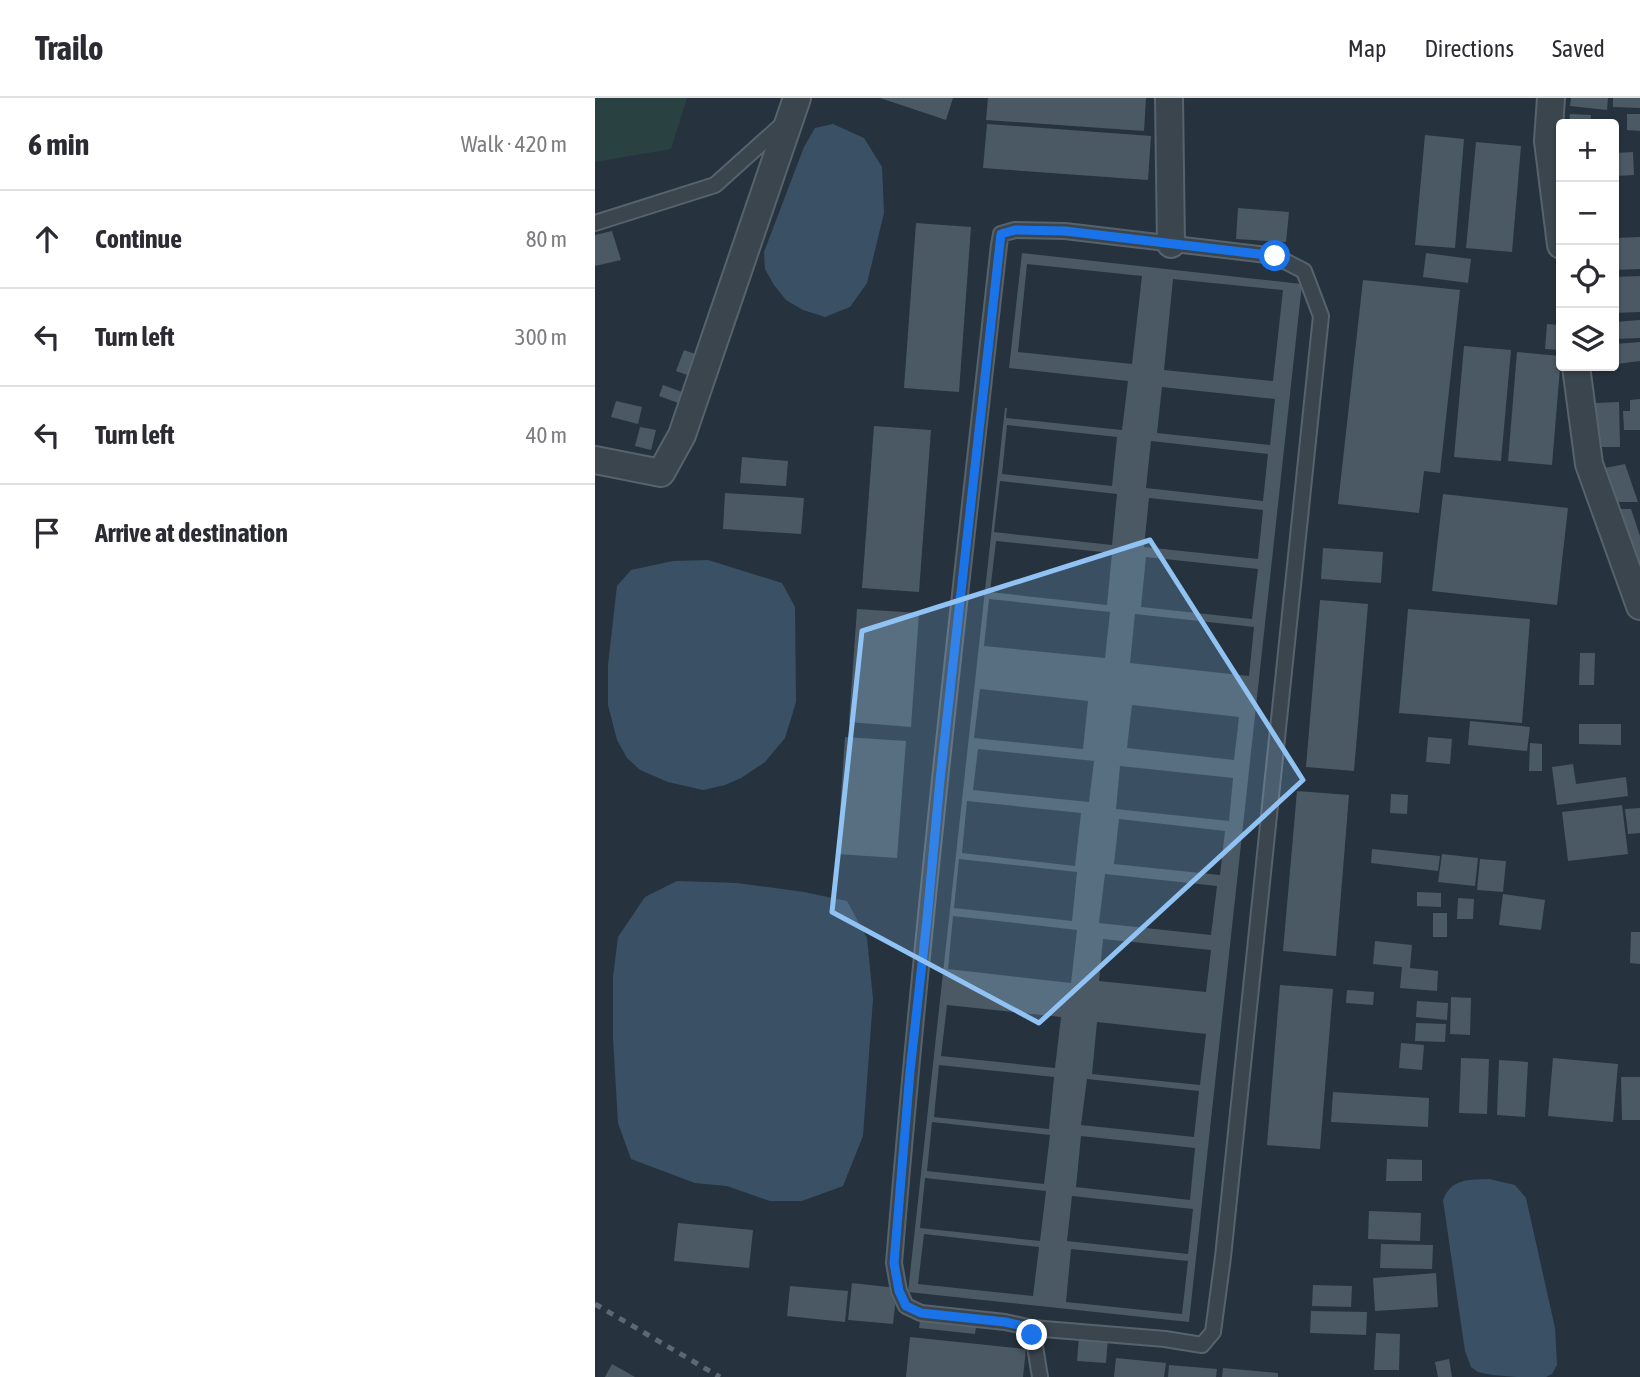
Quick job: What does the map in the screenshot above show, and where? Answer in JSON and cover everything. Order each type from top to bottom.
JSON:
[{"type":"street","points":[[1169,98],[1171,244]]},
{"type":"street","points":[[1551,98],[1548,141],[1556,205]]},
{"type":"street","points":[[595,460],[661,474],[682,435],[794,107]]},
{"type":"street","points":[[1577,371],[1589,464],[1640,606]]},
{"type":"lane","points":[[595,223],[715,185],[794,107]]},
{"type":"lane","points":[[1015,230],[1065,231],[1275,256],[1304,271],[1321,316],[1213,1332],[1202,1345],[1165,1339],[1032,1328],[1005,1322],[921,1313],[906,1306],[899,1291],[894,1263],[910,1071],[940,780],[1001,234],[1015,230]]},
{"type":"lane","points":[[1032,1328],[1039,1377]]},
{"type":"highlighted area","points":[[1150,540],[1303,780],[1039,1023],[832,912],[862,631]]},
{"type":"green space","points":[[595,98],[687,98],[671,149],[595,162]]},
{"type":"water","points":[[833,124],[864,138],[882,167],[884,213],[867,283],[850,307],[825,317],[803,310],[786,300],[765,269],[764,252],[804,147],[815,128]]},
{"type":"water","points":[[708,560],[782,583],[795,607],[796,702],[785,738],[765,762],[741,778],[703,790],[668,782],[640,770],[627,758],[617,740],[608,705],[608,665],[617,586],[631,570],[673,561]]},
{"type":"water","points":[[677,881],[737,883],[847,901],[867,938],[873,999],[863,1136],[843,1186],[802,1201],[770,1201],[727,1186],[695,1183],[631,1159],[618,1123],[613,1038],[613,977],[618,937],[645,897]]},
{"type":"water","points":[[1489,1179],[1515,1185],[1526,1198],[1555,1328],[1557,1365],[1552,1374],[1546,1377],[1517,1377],[1478,1372],[1471,1367],[1465,1351],[1443,1200],[1456,1184],[1468,1180]]},
{"type":"building","points":[[880,98],[953,98],[946,120]]},
{"type":"building","points":[[988,98],[1146,98],[1144,131],[986,120]]},
{"type":"building","points":[[1571,98],[1608,98],[1607,110],[1570,106]]},
{"type":"building","points":[[1613,98],[1640,98],[1640,108],[1613,107]]},
{"type":"building","points":[[1570,114],[1591,115],[1591,119],[1570,119]]},
{"type":"building","points":[[1627,114],[1640,114],[1640,131],[1627,130]]},
{"type":"building","points":[[987,124],[1151,136],[1148,180],[983,168]]},
{"type":"building","points":[[1425,135],[1464,139],[1455,248],[1415,245]]},
{"type":"building","points":[[1476,142],[1521,146],[1512,252],[1466,248]]},
{"type":"building","points":[[1633,152],[1634,175],[1619,176],[1619,153]]},
{"type":"building","points":[[1238,208],[1289,212],[1286,242],[1236,239]]},
{"type":"building","points":[[916,223],[971,227],[959,392],[904,388]]},
{"type":"building","points":[[612,231],[621,260],[595,266],[595,235]]},
{"type":"building","points":[[1640,237],[1640,269],[1619,270],[1619,238]]},
{"type":"building","points":[[1022,253],[1302,284],[1189,1322],[908,1292],[1005,408],[1006,418],[1122,430],[1128,381],[1009,368]],"holes":[[[1027,264],[1142,276],[1132,364],[1018,352]],[[1173,279],[1283,290],[1273,381],[1164,370]],[[1162,387],[1275,399],[1270,445],[1157,433]],[[1007,425],[1117,437],[1112,486],[1002,474]],[[1151,441],[1268,454],[1263,501],[1146,488]],[[1000,481],[1117,494],[1112,545],[994,532]],[[1149,498],[1263,510],[1258,559],[1144,547]],[[996,541],[1112,553],[1107,605],[990,592]],[[1146,557],[1258,569],[1252,619],[1141,607]],[[989,599],[1110,612],[1105,658],[984,646]],[[1135,614],[1254,627],[1249,676],[1130,663]],[[980,689],[1088,701],[1083,749],[974,738]],[[1132,705],[1239,717],[1234,760],[1127,748]],[[978,749],[1094,761],[1089,802],[973,790]],[[1120,766],[1233,778],[1229,821],[1116,809]],[[967,801],[1081,813],[1075,866],[962,853]],[[1119,819],[1225,831],[1220,875],[1114,864]],[[959,859],[1077,872],[1072,921],[954,908]],[[1105,874],[1217,886],[1211,935],[1099,923]],[[953,916],[1077,930],[1071,983],[948,969]],[[1103,939],[1211,950],[1206,992],[1099,981]],[[947,1005],[1061,1017],[1055,1068],[941,1056]],[[1097,1022],[1206,1034],[1200,1085],[1092,1074]],[[939,1065],[1054,1077],[1049,1129],[934,1117]],[[1087,1079],[1199,1091],[1194,1137],[1081,1125]],[[932,1122],[1050,1135],[1044,1184],[927,1171]],[[1081,1136],[1195,1148],[1190,1200],[1076,1187]],[[925,1178],[1046,1191],[1040,1241],[920,1228]],[[1072,1196],[1193,1209],[1188,1254],[1067,1241]],[[924,1234],[1039,1247],[1033,1296],[918,1284]],[[1071,1249],[1188,1261],[1182,1314],[1066,1302]]]},
{"type":"building","points":[[1426,253],[1471,259],[1468,283],[1423,277]]},
{"type":"building","points":[[1640,276],[1640,312],[1619,313],[1619,277]]},
{"type":"building","points":[[1363,280],[1460,290],[1440,473],[1424,471],[1419,513],[1338,504]]},
{"type":"building","points":[[1640,320],[1640,338],[1619,339],[1619,322]]},
{"type":"building","points":[[1547,324],[1556,325],[1556,350],[1545,349]]},
{"type":"building","points":[[1640,342],[1640,361],[1619,364],[1619,344]]},
{"type":"building","points":[[1464,346],[1511,350],[1501,461],[1454,457]]},
{"type":"building","points":[[684,350],[698,355],[690,376],[676,371]]},
{"type":"building","points":[[1517,352],[1556,356],[1556,371],[1560,371],[1552,465],[1508,461]]},
{"type":"building","points":[[663,385],[685,393],[681,404],[659,396]]},
{"type":"building","points":[[1640,399],[1640,430],[1624,430],[1623,411],[1630,411],[1630,400]]},
{"type":"building","points":[[616,401],[642,407],[638,424],[611,417]]},
{"type":"building","points":[[1619,402],[1620,447],[1596,447],[1596,403]]},
{"type":"building","points":[[874,426],[931,430],[919,592],[862,588]]},
{"type":"building","points":[[640,427],[656,430],[651,450],[635,446]]},
{"type":"building","points":[[742,457],[788,461],[786,486],[740,483]]},
{"type":"building","points":[[1625,464],[1638,502],[1616,502],[1605,468]]},
{"type":"building","points":[[725,493],[804,498],[801,534],[723,529]]},
{"type":"building","points":[[1443,494],[1568,508],[1557,605],[1432,591]]},
{"type":"building","points":[[1618,509],[1631,509],[1640,536],[1640,569]]},
{"type":"building","points":[[1323,548],[1383,552],[1381,583],[1321,579]]},
{"type":"building","points":[[1320,600],[1368,604],[1354,771],[1306,767]]},
{"type":"building","points":[[857,609],[919,613],[911,727],[849,722]]},
{"type":"building","points":[[1408,609],[1530,619],[1522,723],[1399,713]]},
{"type":"building","points":[[1580,653],[1595,653],[1594,685],[1579,685]]},
{"type":"building","points":[[1470,721],[1530,727],[1527,751],[1468,745]]},
{"type":"building","points":[[1579,724],[1621,724],[1621,745],[1579,744]]},
{"type":"building","points":[[845,737],[906,741],[897,858],[837,854]]},
{"type":"building","points":[[1428,737],[1452,739],[1450,764],[1426,762]]},
{"type":"building","points":[[1530,743],[1542,744],[1542,771],[1529,771]]},
{"type":"building","points":[[1573,764],[1576,784],[1626,777],[1628,796],[1557,805],[1552,767]]},
{"type":"building","points":[[1297,791],[1349,795],[1336,956],[1283,951]]},
{"type":"building","points":[[1391,794],[1408,795],[1407,814],[1390,813]]},
{"type":"building","points":[[1622,805],[1628,854],[1568,861],[1562,812]]},
{"type":"building","points":[[1640,808],[1640,833],[1628,834],[1625,809]]},
{"type":"building","points":[[1372,849],[1440,856],[1438,871],[1371,863]]},
{"type":"building","points":[[1442,854],[1478,858],[1475,886],[1438,882]]},
{"type":"building","points":[[1480,859],[1506,861],[1503,892],[1477,890]]},
{"type":"building","points":[[1417,892],[1441,893],[1441,907],[1417,906]]},
{"type":"building","points":[[1503,894],[1545,900],[1541,930],[1499,925]]},
{"type":"building","points":[[1458,898],[1474,899],[1473,919],[1457,919]]},
{"type":"building","points":[[1433,913],[1447,913],[1447,937],[1433,937]]},
{"type":"building","points":[[1631,932],[1640,932],[1640,964],[1630,963]]},
{"type":"building","points":[[1375,941],[1412,945],[1410,968],[1438,971],[1437,991],[1400,988],[1402,967],[1373,964]]},
{"type":"building","points":[[1280,985],[1333,989],[1320,1149],[1267,1145]]},
{"type":"building","points":[[1347,990],[1374,992],[1373,1005],[1346,1003]]},
{"type":"building","points":[[1451,997],[1471,998],[1470,1035],[1450,1034]]},
{"type":"building","points":[[1417,1001],[1448,1003],[1447,1020],[1416,1017]]},
{"type":"building","points":[[1416,1023],[1446,1024],[1445,1042],[1415,1041]]},
{"type":"building","points":[[1401,1043],[1424,1045],[1422,1070],[1399,1068]]},
{"type":"building","points":[[1461,1058],[1489,1059],[1487,1114],[1459,1113]]},
{"type":"building","points":[[1553,1058],[1618,1064],[1613,1122],[1548,1116]]},
{"type":"building","points":[[1499,1060],[1528,1062],[1525,1117],[1497,1115]]},
{"type":"building","points":[[1621,1077],[1640,1077],[1640,1120],[1622,1120]]},
{"type":"building","points":[[1333,1092],[1429,1098],[1428,1127],[1331,1122]]},
{"type":"building","points":[[1387,1159],[1422,1160],[1422,1181],[1386,1181]]},
{"type":"building","points":[[1369,1211],[1421,1213],[1420,1241],[1368,1239]]},
{"type":"building","points":[[678,1223],[753,1230],[749,1268],[674,1261]]},
{"type":"building","points":[[1381,1244],[1433,1245],[1432,1269],[1380,1268]]},
{"type":"building","points":[[1436,1273],[1438,1307],[1375,1311],[1373,1278]]},
{"type":"building","points":[[852,1283],[897,1288],[893,1324],[848,1320]]},
{"type":"building","points":[[1313,1285],[1352,1286],[1351,1307],[1312,1306]]},
{"type":"building","points":[[790,1286],[848,1291],[845,1322],[787,1316]]},
{"type":"building","points":[[922,1308],[978,1314],[975,1334],[919,1328]]},
{"type":"building","points":[[1311,1311],[1367,1312],[1366,1335],[1310,1333]]},
{"type":"building","points":[[1376,1333],[1400,1334],[1399,1370],[1374,1370]]},
{"type":"building","points":[[1079,1336],[1108,1339],[1106,1363],[1077,1361]]},
{"type":"building","points":[[910,1337],[1026,1349],[1023,1377],[906,1377]]},
{"type":"building","points":[[1116,1358],[1166,1363],[1164,1377],[1114,1377]]},
{"type":"building","points":[[1449,1359],[1452,1377],[1438,1377],[1435,1362]]},
{"type":"building","points":[[612,1364],[635,1377],[605,1377]]},
{"type":"building","points":[[1169,1365],[1217,1369],[1216,1377],[1168,1377]]},
{"type":"building","points":[[1223,1368],[1278,1373],[1278,1377],[1222,1377]]},
{"type":"railway","points":[[595,1304],[720,1377]]},
{"type":"route","points":[[1032,1335],[1032,1328],[1005,1322],[921,1313],[906,1306],[899,1291],[894,1263],[910,1071],[940,780],[1001,234],[1015,230],[1065,231],[1275,256]]}]
